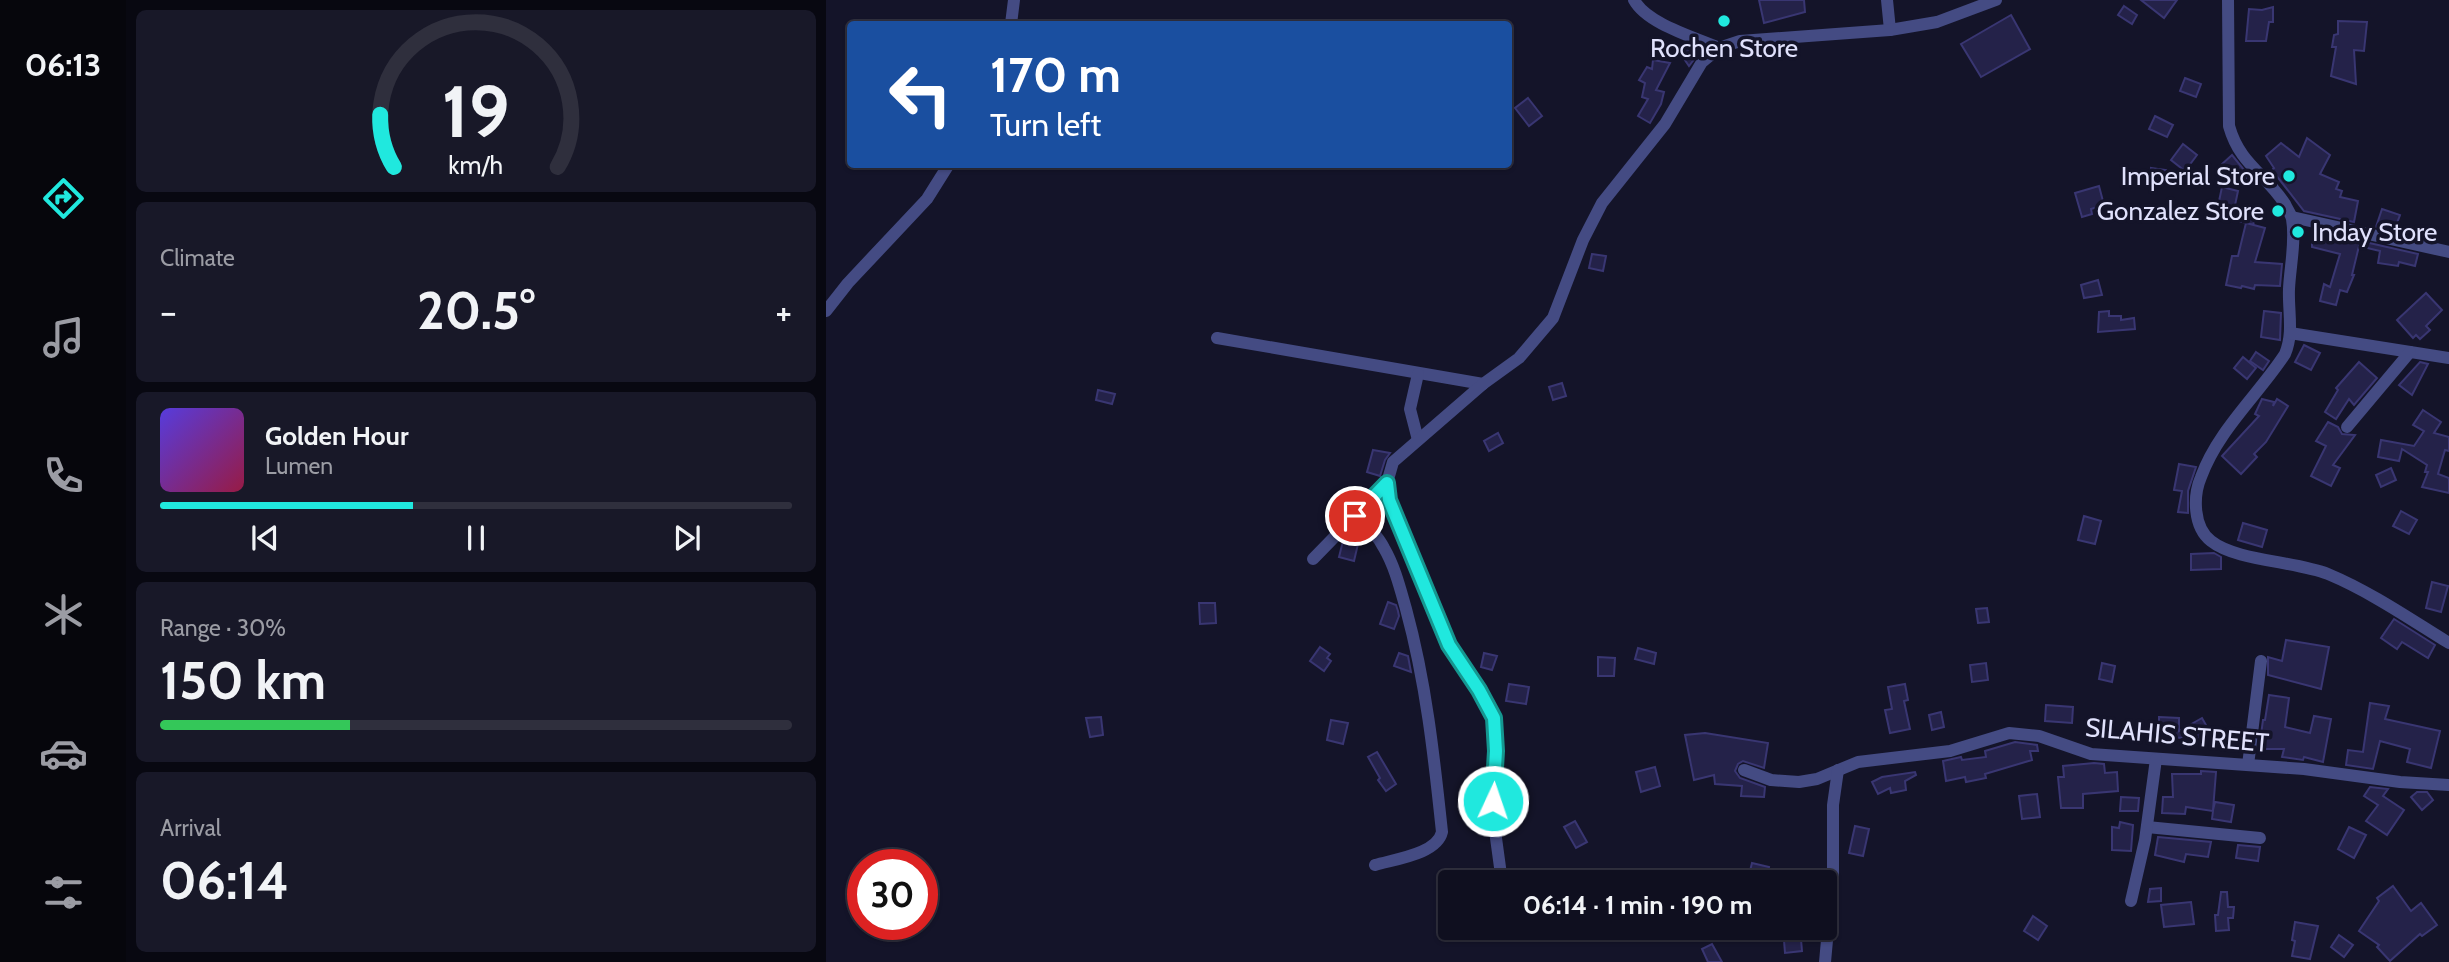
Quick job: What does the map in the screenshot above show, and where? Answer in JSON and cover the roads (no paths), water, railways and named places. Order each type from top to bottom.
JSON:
[{"type":"street","points":[[1012,21],[1014,0]]},
{"type":"street","points":[[1634,0],[1640,11],[1653,19],[1719,48]]},
{"type":"street","points":[[1887,0],[1890,30]]},
{"type":"street","points":[[1500,870],[1493,816],[1496,751],[1494,718],[1449,645],[1389,500],[1387,483],[1393,462],[1483,384],[1519,358],[1553,318],[1583,240],[1602,203],[1665,124],[1702,62],[1719,48],[1740,41],[1766,38],[1890,30],[1937,23],[1996,0]]},
{"type":"street","points":[[2228,0],[2229,126],[2234,144],[2244,159],[2278,194],[2292,217],[2290,333],[2285,354],[2269,379],[2210,456],[2200,479],[2196,509],[2198,523],[2211,542],[2226,550],[2252,558],[2300,565],[2355,586],[2449,643]]},
{"type":"street","points":[[826,312],[848,283],[927,199],[946,168]]},
{"type":"street","points":[[2292,217],[2449,251]]},
{"type":"street","points":[[2290,333],[2449,358]]},
{"type":"street","points":[[1217,338],[1483,384]]},
{"type":"street","points":[[2347,427],[2410,352]]},
{"type":"street","points":[[1418,374],[1410,408],[1418,440]]},
{"type":"street","points":[[1313,559],[1387,483]]},
{"type":"street","points":[[1355,516],[1373,531],[1384,546],[1394,570],[1417,650],[1434,751],[1442,832],[1440,841],[1433,848],[1375,865]]},
{"type":"street","points":[[2248,765],[2261,661]]},
{"type":"street","name":"SILAHIS STREET","points":[[1744,770],[1771,780],[1799,782],[1817,779],[1876,759],[1950,751],[2009,733],[2039,736],[2091,754],[2248,765],[2449,785]]},
{"type":"street","points":[[2131,901],[2147,827],[2156,759]]},
{"type":"street","points":[[1825,962],[1830,915],[1833,805],[1838,770]]},
{"type":"street","points":[[2147,827],[2260,838]]},
{"type":"place","name":"Rochen Store","points":[[1724,21]]},
{"type":"place","name":"Imperial Store","points":[[2289,176]]},
{"type":"place","name":"Gonzalez Store","points":[[2278,211]]},
{"type":"place","name":"Inday Store","points":[[2298,232]]}]
